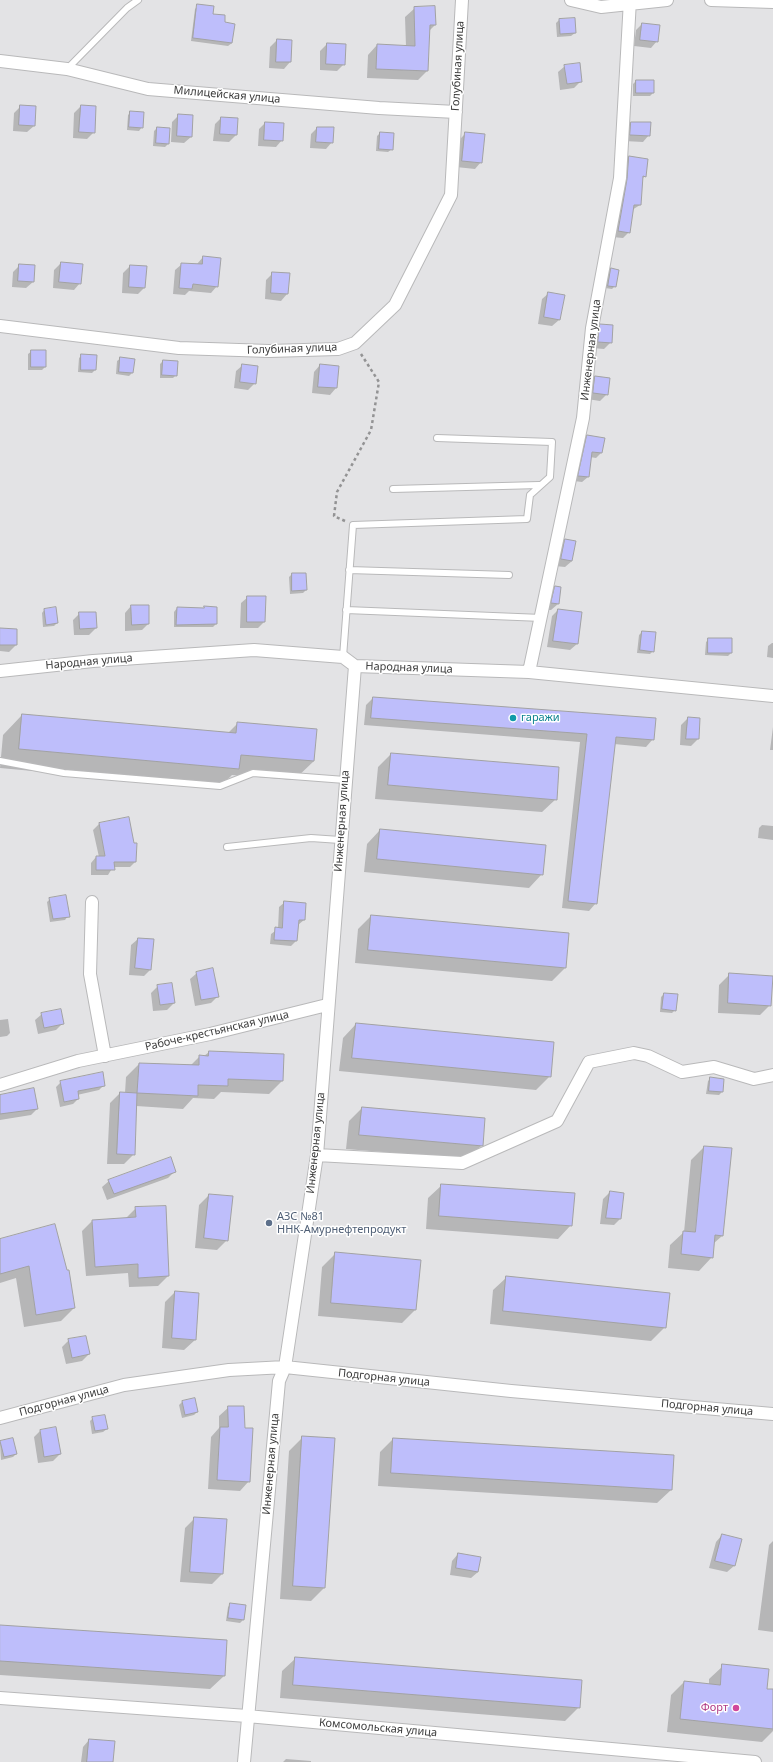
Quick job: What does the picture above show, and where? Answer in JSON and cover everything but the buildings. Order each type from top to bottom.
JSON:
[{"type":"street","name":"Голубиная улица","points":[[0,326],[179,348],[276,351],[338,349],[355,343],[395,305],[451,195],[462,0]]},
{"type":"street","points":[[571,0],[601,7],[631,2],[667,0]]},
{"type":"street","points":[[711,0],[773,2]]},
{"type":"street","name":"Инженерная улица","points":[[529,672],[542,618],[583,418],[592,328],[620,178],[631,2]]},
{"type":"street","name":"Милицейская улица","points":[[0,61],[67,69],[148,89],[379,108],[456,112]]},
{"type":"street","name":"Народная улица","points":[[0,671],[93,661],[254,650],[343,657],[355,666],[529,672],[773,696]]},
{"type":"street","name":"Инженерная улица","points":[[244,1762],[247,1716],[279,1381],[285,1367],[317,1155],[327,1005],[355,666]]},
{"type":"street","points":[[92,902],[90,974],[106,1056]]},
{"type":"street","name":"Рабоче-крестьянская улица","points":[[0,1085],[78,1061],[210,1034],[327,1005]]},
{"type":"street","points":[[317,1155],[462,1163],[557,1121],[589,1062],[634,1053],[648,1056],[682,1072],[714,1067],[754,1079],[773,1075]]},
{"type":"street","name":"Подгорная улица","points":[[0,1418],[124,1385],[229,1370],[285,1367],[511,1392],[773,1414]]},
{"type":"street","name":"Комсомольская улица","points":[[0,1698],[247,1716],[697,1759],[755,1762]]},
{"type":"lane","points":[[67,69],[127,8],[138,0]]},
{"type":"lane","points":[[343,657],[353,525],[527,519],[530,495],[550,476],[552,442],[437,438]]},
{"type":"lane","points":[[393,489],[539,485]]},
{"type":"lane","points":[[349,570],[509,575]]},
{"type":"lane","points":[[346,610],[542,618]]},
{"type":"lane","points":[[0,761],[64,773],[220,786],[253,773],[345,780]]},
{"type":"lane","points":[[227,847],[311,838],[340,840]]},
{"type":"path","points":[[353,525],[334,516],[337,492],[371,430],[379,382],[355,343]]},
{"type":"place","name":"гаражи","points":[[513,718]]},
{"type":"place","name":"АЗС №81 ННК-Амурнефтепродукт","points":[[269,1223]]},
{"type":"place","name":"Форт","points":[[736,1708]]}]
